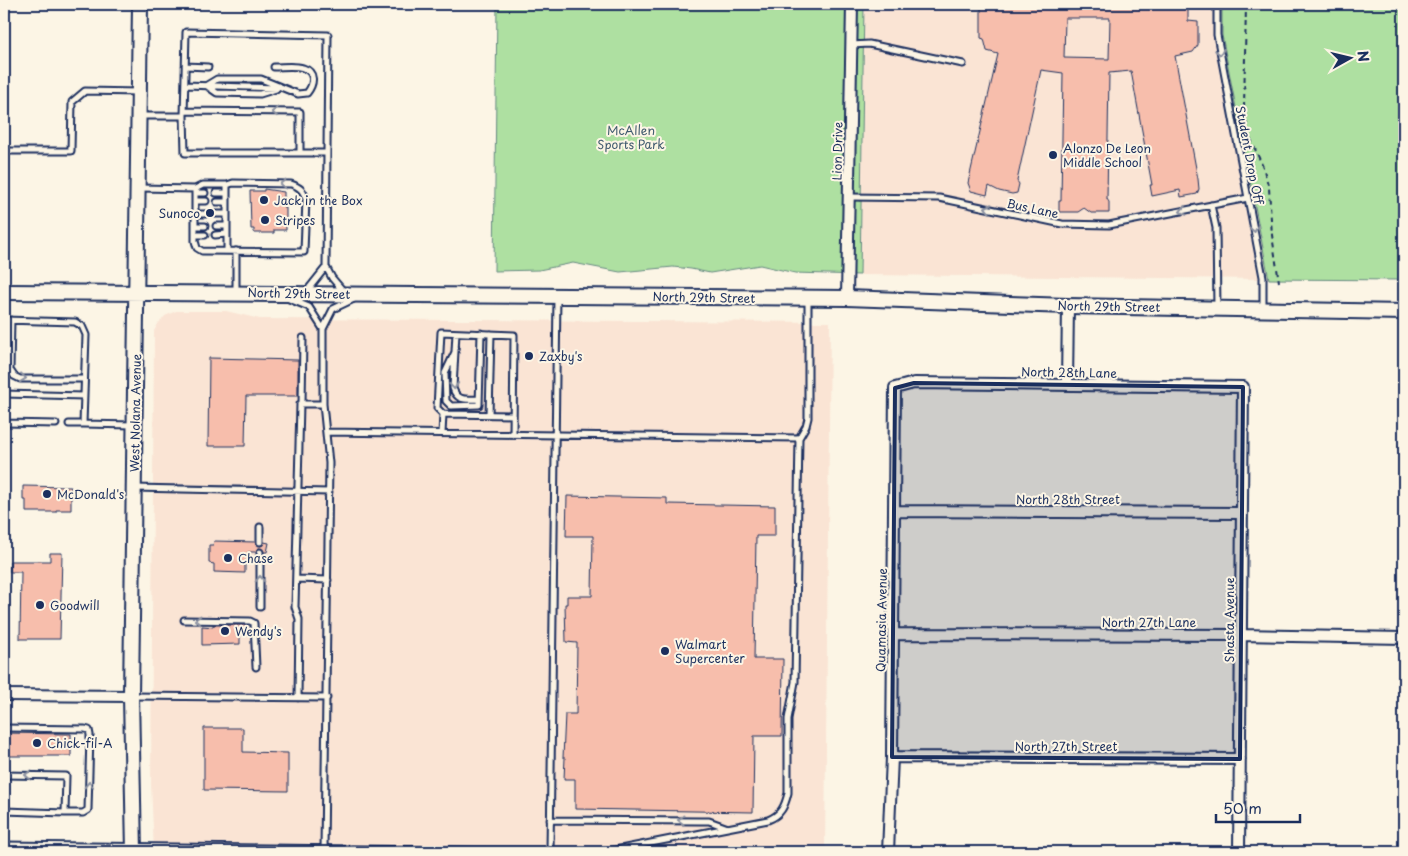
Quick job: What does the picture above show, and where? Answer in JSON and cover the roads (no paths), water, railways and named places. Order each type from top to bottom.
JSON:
[{"type":"street","name":"West Nolana Avenue","points":[[134,850],[131,696],[140,4]]},
{"type":"street","name":"Lion Drive","points":[[847,298],[852,4]]},
{"type":"street","name":"North 29th Street","points":[[4,292],[236,292],[847,298],[1068,306],[1404,312]]},
{"type":"street","points":[[1067,384],[1068,306]]},
{"type":"street","name":"North 28th Lane","points":[[895,388],[914,383],[1243,387]]},
{"type":"street","name":"Shasta Avenue","points":[[1239,852],[1243,387]]},
{"type":"street","name":"Quamasia Avenue","points":[[888,852],[894,634],[895,388]]},
{"type":"street","name":"North 28th Street","points":[[895,510],[1242,513]]},
{"type":"street","name":"North 27th Lane","points":[[894,634],[1241,635],[1404,638]]},
{"type":"street","points":[[4,695],[131,696]]},
{"type":"street","name":"North 27th Street","points":[[892,757],[1240,759]]},
{"type":"lane","name":"Student Drop Off","points":[[1217,4],[1217,35],[1263,278],[1263,309]]},
{"type":"lane","points":[[327,153],[184,153],[186,32],[328,35],[327,153],[326,267],[345,294]]},
{"type":"lane","points":[[852,44],[869,44],[962,64]]},
{"type":"lane","points":[[185,66],[208,67]]},
{"type":"lane","points":[[185,86],[281,88],[298,94],[307,93],[313,86],[313,78],[310,72],[302,67],[274,67]]},
{"type":"lane","points":[[4,151],[71,151],[72,102],[85,91],[139,92]]},
{"type":"lane","points":[[139,116],[184,113],[300,112],[300,153]]},
{"type":"lane","points":[[233,183],[291,184],[299,187],[306,199],[304,252],[202,251],[197,248],[195,235],[195,191],[204,185],[227,185],[233,183]]},
{"type":"lane","points":[[227,185],[227,251]]},
{"type":"lane","points":[[138,188],[195,191],[205,194]]},
{"type":"lane","points":[[216,194],[227,193]]},
{"type":"lane","name":"Bus Lane","points":[[849,198],[939,198],[1062,224],[1109,225],[1248,198]]},
{"type":"lane","points":[[195,201],[206,202]]},
{"type":"lane","points":[[217,202],[227,202]]},
{"type":"lane","points":[[1212,205],[1216,228],[1217,308]]},
{"type":"lane","points":[[195,214],[205,214]]},
{"type":"lane","points":[[216,214],[227,214]]},
{"type":"lane","points":[[195,226],[205,226]]},
{"type":"lane","points":[[216,226],[227,226]]},
{"type":"lane","points":[[215,235],[227,234]]},
{"type":"lane","points":[[195,235],[204,235]]},
{"type":"lane","points":[[236,251],[236,292]]},
{"type":"lane","points":[[305,293],[326,267]]},
{"type":"lane","points":[[274,293],[309,307],[323,329]]},
{"type":"lane","points":[[324,850],[330,463],[323,404],[323,329],[333,309],[366,294]]},
{"type":"lane","points":[[550,852],[557,295]]},
{"type":"lane","points":[[4,846],[134,850],[605,852],[776,817],[782,812],[788,793],[788,719],[795,682],[799,438],[808,418],[808,298]]},
{"type":"lane","points":[[4,320],[75,322],[82,326],[86,335],[83,424]]},
{"type":"lane","points":[[11,320],[10,370],[14,376],[20,379],[84,379]]},
{"type":"lane","points":[[513,415],[443,414],[437,408],[441,332],[514,335],[513,435]]},
{"type":"lane","points":[[456,333],[453,388],[455,396],[460,399],[479,399]]},
{"type":"lane","points":[[455,352],[446,373],[446,401],[451,406],[479,405],[481,334]]},
{"type":"lane","points":[[489,415],[491,334]]},
{"type":"lane","points":[[298,698],[299,619],[295,607],[303,338]]},
{"type":"lane","points":[[4,394],[84,396]]},
{"type":"lane","points":[[302,404],[323,404]]},
{"type":"lane","points":[[442,434],[443,414]]},
{"type":"lane","points":[[4,421],[5,423],[56,424]]},
{"type":"lane","points":[[69,424],[134,425]]},
{"type":"lane","points":[[326,432],[799,438]]},
{"type":"lane","points":[[134,488],[329,492]]},
{"type":"lane","points":[[260,527],[260,542]]},
{"type":"lane","points":[[260,552],[260,607]]},
{"type":"lane","points":[[296,579],[328,580]]},
{"type":"lane","points":[[184,620],[250,621],[254,623],[256,667]]},
{"type":"lane","points":[[131,696],[327,698]]},
{"type":"lane","points":[[4,728],[85,728],[89,730],[90,735],[88,810],[83,813],[4,811]]},
{"type":"lane","points":[[4,774],[66,776],[65,813]]},
{"type":"lane","points":[[550,820],[709,821],[729,828]]},
{"type":"place","name":"Alonzo De Leon Middle School","points":[[1053,155]]},
{"type":"place","name":"Jack in the Box","points":[[264,200]]},
{"type":"place","name":"Sunoco","points":[[210,213]]},
{"type":"place","name":"Stripes","points":[[265,220]]},
{"type":"place","name":"Zaxby's","points":[[529,356]]},
{"type":"place","name":"McDonald's","points":[[47,494]]},
{"type":"place","name":"Chase","points":[[228,558]]},
{"type":"place","name":"Goodwill","points":[[40,605]]},
{"type":"place","name":"Wendy's","points":[[225,631]]},
{"type":"place","name":"Walmart Supercenter","points":[[665,651]]},
{"type":"place","name":"Chick-fil-A","points":[[37,743]]},
{"type":"park label","name":"McAllen Sports Park","points":[[631,137]]}]
